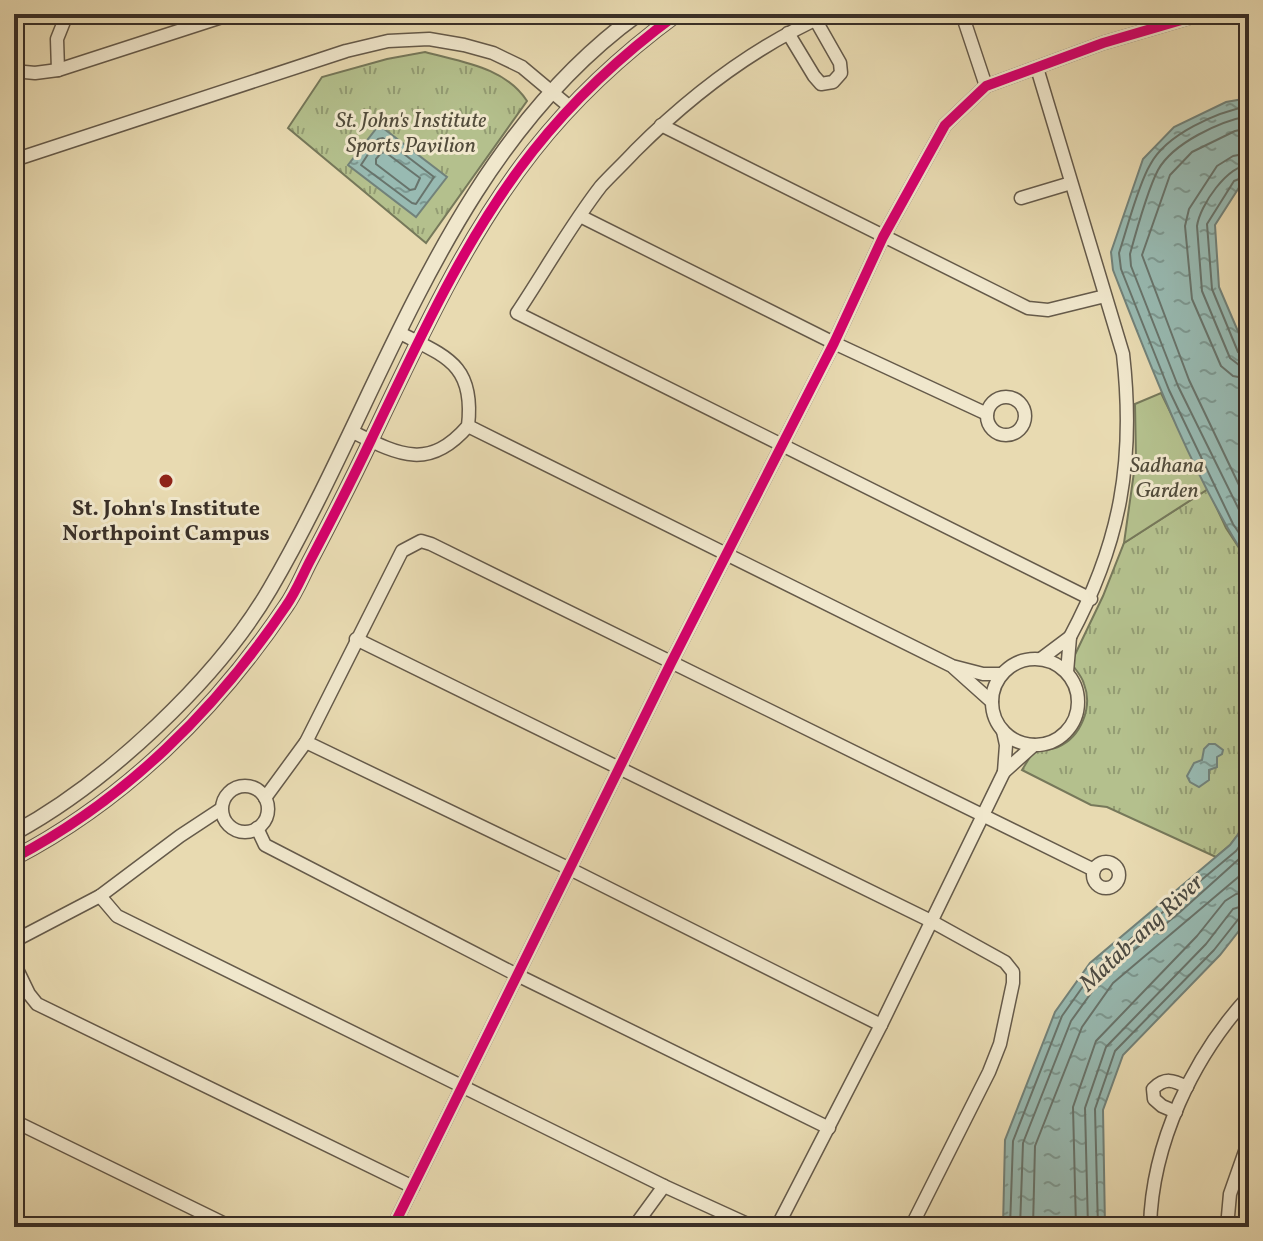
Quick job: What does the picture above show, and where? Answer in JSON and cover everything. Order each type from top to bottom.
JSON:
[{"type":"street","points":[[58,70],[57,39],[67,14]]},
{"type":"street","points":[[14,71],[35,73],[58,70],[231,14]]},
{"type":"street","points":[[14,833],[115,765],[214,666],[236,638],[269,591],[353,432],[454,227],[483,180],[553,92],[592,52],[638,14]]},
{"type":"street","points":[[14,858],[43,843],[128,784],[176,740],[253,651],[287,604],[346,494],[418,343],[503,191],[533,150],[608,70],[677,14]]},
{"type":"street","points":[[962,14],[986,86]]},
{"type":"street","points":[[393,1227],[619,767],[834,343],[883,237],[945,125],[986,86],[1103,43],[1202,14]]},
{"type":"street","points":[[788,33],[821,84],[833,82],[841,73],[840,63],[822,17],[788,33],[732,68],[661,125],[603,184],[517,313],[1091,599]]},
{"type":"street","points":[[14,160],[346,51],[388,41],[429,39],[493,53],[522,67],[571,108]]},
{"type":"street","points":[[1037,68],[1123,354],[1127,393],[1128,457],[1107,558],[1091,599],[1070,637],[1067,672]]},
{"type":"street","points":[[661,125],[1028,308],[1048,310],[1105,296]]},
{"type":"street","points":[[1021,198],[1071,183]]},
{"type":"street","points":[[580,216],[834,343],[987,414]]},
{"type":"street","points":[[353,432],[398,453],[422,457],[444,448],[468,426],[469,397],[464,379],[452,361],[400,333]]},
{"type":"street","points":[[468,426],[952,666],[983,674],[1001,674]]},
{"type":"street","points":[[265,798],[306,742],[402,551],[421,541],[1094,870]]},
{"type":"street","points":[[1042,658],[1070,637]]},
{"type":"street","points":[[236,638],[253,651]]},
{"type":"street","points":[[356,639],[931,921],[1005,962],[1013,972],[1013,983],[1000,1044],[911,1227]]},
{"type":"street","points":[[777,1227],[881,1025],[1004,772],[1034,745],[1059,738],[1075,719],[1078,694],[1067,672],[1056,663],[1042,658],[1013,664],[1001,674],[992,702],[996,721],[1003,731],[1019,742],[1034,745]]},
{"type":"street","points":[[952,666],[992,702]]},
{"type":"street","points":[[1003,731],[1006,745],[1004,772]]},
{"type":"street","points":[[306,742],[570,869],[881,1025]]},
{"type":"street","points":[[14,941],[100,896],[221,809],[226,796],[237,789],[253,788],[265,798],[268,809],[266,818],[248,832],[237,831],[226,821],[221,809]]},
{"type":"street","points":[[257,828],[265,845],[517,975],[829,1128]]},
{"type":"street","points":[[100,896],[117,916],[664,1186],[754,1227]]},
{"type":"street","points":[[14,963],[37,1004],[413,1187]]},
{"type":"street","points":[[1150,1227],[1159,1161],[1176,1112],[1187,1087],[1225,1024],[1249,996]]},
{"type":"street","points":[[1176,1112],[1154,1099],[1153,1089],[1161,1081],[1172,1080],[1187,1087]]},
{"type":"street","points":[[14,1121],[231,1227]]},
{"type":"street","points":[[1227,1227],[1230,1194],[1245,1160],[1249,1140]]},
{"type":"street","points":[[634,1227],[664,1186]]},
{"type":"green space","name":"St. John's Institute Sports Pavilion","points":[[425,52],[495,73],[507,80],[527,101],[426,243],[288,128],[322,77]]},
{"type":"green space","name":"Sadhana Garden","points":[[1161,393],[1208,489],[1124,543],[1136,458],[1135,404]]},
{"type":"green space","points":[[1208,489],[1226,528],[1249,563],[1249,820],[1230,845],[1216,857],[1107,807],[1091,805],[1022,770],[1033,752],[1055,748],[1079,729],[1086,711],[1086,693],[1082,678],[1071,663],[1124,543]]},
{"type":"water","points":[[1249,98],[1249,181],[1240,186],[1215,225],[1219,287],[1249,357],[1249,563],[1209,493],[1174,420],[1113,270],[1111,252],[1143,159],[1174,127],[1226,102]]},
{"type":"water","points":[[379,125],[447,177],[416,217],[348,165]]},
{"type":"water","points":[[1209,744],[1223,750],[1217,757],[1217,767],[1209,770],[1209,780],[1199,787],[1187,776],[1194,763],[1202,760],[1204,749]]},
{"type":"water","name":"Matab-ang River","points":[[1249,820],[1249,918],[1220,955],[1123,1055],[1103,1110],[1105,1227],[1003,1227],[1005,1140],[1055,1012],[1090,963],[1230,845]]},
{"type":"cycle path","points":[[14,858],[55,835],[130,780],[165,749],[230,681],[293,595],[444,291],[508,184],[583,95],[677,14]]},
{"type":"cycle path","points":[[393,1227],[671,663],[834,343],[883,237],[945,125],[986,86],[1103,43],[1202,14]]},
{"type":"place","name":"St. John's Institute Northpoint Campus","points":[[166,481]]}]
